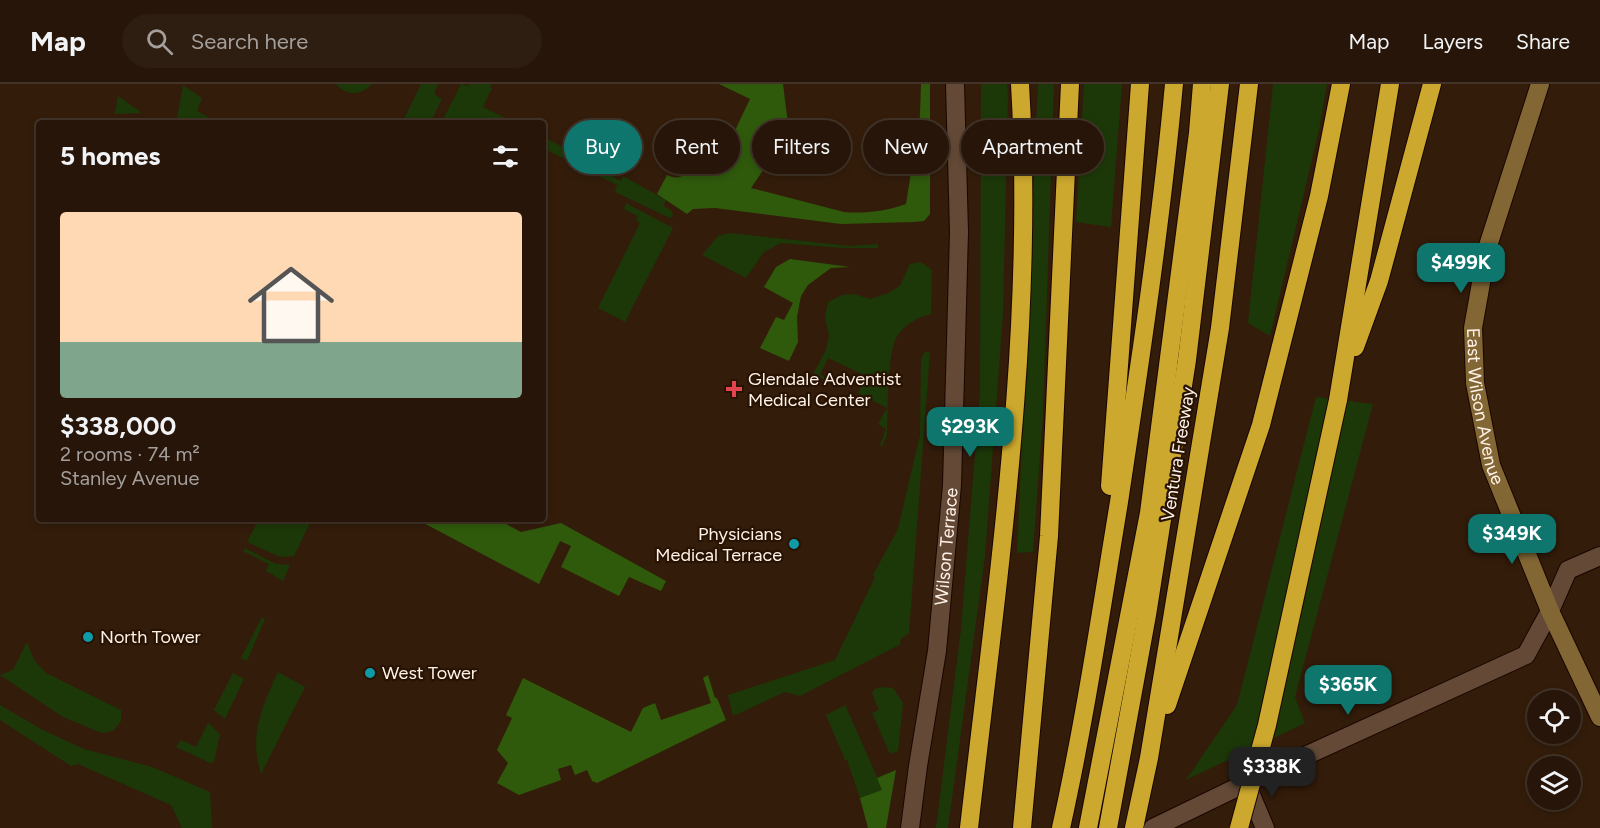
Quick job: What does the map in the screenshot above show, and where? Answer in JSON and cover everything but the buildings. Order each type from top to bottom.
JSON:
[{"type":"highway","points":[[969,828],[1004,523],[1022,310],[1023,132],[1020,84]]},
{"type":"highway","points":[[1022,824],[1049,536],[1070,84]]},
{"type":"highway","points":[[1100,617],[1140,84]]},
{"type":"highway","points":[[1061,828],[1100,617],[1137,386],[1166,170],[1174,84]]},
{"type":"highway","points":[[1088,828],[1149,513],[1198,133],[1202,84]]},
{"type":"highway","points":[[1108,828],[1147,615],[1187,360],[1220,84]]},
{"type":"highway","name":"Ventura Freeway","points":[[1134,828],[1149,758],[1220,328],[1249,84]]},
{"type":"highway","points":[[1149,758],[1261,425],[1319,196],[1341,84]]},
{"type":"highway","points":[[1239,828],[1267,725],[1340,391],[1390,84]]},
{"type":"highway","points":[[1340,391],[1379,281],[1432,84]]},
{"type":"street","name":"Wilson Terrace","points":[[910,828],[937,651],[951,485],[959,232],[955,84]]},
{"type":"street","name":"East Wilson Avenue","points":[[1540,84],[1487,249],[1473,328],[1475,383],[1491,465],[1550,611],[1600,717]]},
{"type":"street","points":[[1153,828],[1526,655],[1569,570],[1600,556]]},
{"type":"street","points":[[1246,783],[1265,828]]},
{"type":"green space","points":[[336,84],[372,84],[363,91],[354,93],[344,91]]},
{"type":"green space","points":[[421,84],[438,84],[434,94],[442,99],[432,120],[403,120]]},
{"type":"green space","points":[[461,84],[468,86],[469,84],[492,84],[483,107],[509,120],[443,120]]},
{"type":"green space","points":[[719,84],[783,84],[788,120],[752,120],[752,174],[760,174],[751,188],[844,212],[860,213],[906,204],[911,174],[930,174],[930,214],[924,221],[841,224],[715,208],[693,209],[687,214],[657,194],[667,175],[680,177],[684,174],[740,174],[740,120],[750,99]]},
{"type":"green space","points":[[921,84],[930,84],[930,120],[919,120]]},
{"type":"green space","points":[[981,84],[1007,84],[1007,120],[981,120]]},
{"type":"green space","points":[[1038,84],[1054,84],[1053,120],[1036,120]]},
{"type":"green space","points":[[1084,84],[1122,84],[1111,227],[1076,222],[1079,174],[1104,174],[1104,120],[1082,120]]},
{"type":"green space","points":[[1273,84],[1327,84],[1319,130],[1270,336],[1248,323]]},
{"type":"green space","points":[[183,85],[202,98],[197,111],[211,119],[177,120]]},
{"type":"green space","points":[[118,96],[142,113],[115,114]]},
{"type":"green space","points":[[546,138],[564,148],[564,158],[546,150]]},
{"type":"green space","points":[[595,174],[608,174],[621,181],[623,176],[666,200],[663,206],[671,210],[673,215],[670,218],[615,192],[617,185]]},
{"type":"green space","points":[[981,174],[1006,174],[1003,314],[985,556],[948,828],[936,828],[961,629],[980,392]]},
{"type":"green space","points":[[1034,174],[1051,174],[1043,414],[1033,552],[1017,553]]},
{"type":"green space","points":[[626,203],[673,228],[625,322],[598,308],[640,223],[636,220],[638,216],[624,209]]},
{"type":"green space","points":[[730,233],[849,246],[878,244],[878,248],[843,248],[781,243],[764,252],[746,278],[702,255],[718,236]]},
{"type":"green space","points":[[790,259],[850,267],[831,268],[808,285],[801,296],[797,317],[798,342],[789,361],[760,348],[776,317],[784,320],[793,303],[764,287],[776,267]]},
{"type":"green space","points":[[921,262],[932,270],[931,314],[910,323],[899,333],[895,341],[890,367],[887,435],[882,446],[880,445],[886,429],[878,424],[887,408],[858,393],[866,376],[828,358],[820,374],[832,381],[831,383],[813,374],[826,350],[829,336],[825,317],[828,302],[842,295],[854,294],[870,299],[888,293],[900,286],[910,264]]},
{"type":"green space","points":[[925,352],[930,352],[909,633],[900,640],[901,644],[800,696],[785,692],[733,716],[728,695],[835,660],[875,577],[873,575],[898,529],[920,435],[921,359]]},
{"type":"green space","points":[[1316,397],[1373,404],[1295,697],[1305,723],[1186,780],[1237,705]]},
{"type":"green space","points":[[257,522],[311,522],[294,556],[280,557],[247,542]]},
{"type":"green space","points":[[422,522],[503,522],[521,532],[561,523],[666,581],[661,591],[629,577],[619,596],[561,567],[571,546],[560,541],[539,584]]},
{"type":"green space","points":[[245,548],[276,564],[290,565],[283,581],[266,571],[269,564],[243,551]]},
{"type":"green space","points":[[262,617],[265,619],[247,661],[241,658]]},
{"type":"green space","points":[[27,642],[34,660],[46,673],[121,710],[121,721],[113,731],[102,733],[63,717],[0,675],[13,670]]},
{"type":"green space","points":[[278,672],[305,687],[261,774],[256,747],[259,722],[266,698]]},
{"type":"green space","points":[[233,673],[244,679],[225,719],[214,710]]},
{"type":"green space","points":[[708,675],[715,698],[726,720],[597,783],[592,781],[587,770],[575,775],[571,765],[558,769],[561,780],[519,795],[497,783],[508,763],[497,750],[512,718],[506,715],[523,678],[631,732],[643,708],[655,703],[661,720],[711,703],[703,678]]},
{"type":"green space","points":[[893,688],[903,703],[898,751],[890,754],[872,713],[879,710],[872,693],[875,689]]},
{"type":"green space","points":[[0,705],[41,729],[84,749],[152,767],[210,792],[212,828],[182,828],[171,805],[78,764],[71,766],[0,720]]},
{"type":"green space","points":[[845,705],[883,790],[860,798],[847,760],[845,760],[826,715]]},
{"type":"green space","points":[[208,723],[220,734],[214,762],[210,763],[176,747],[181,740],[196,747]]},
{"type":"green space","points":[[896,770],[886,828],[868,828],[860,798],[882,790],[877,778]]},
{"type":"place","name":"Glendale Adventist Medical Center","points":[[734,389]]},
{"type":"place","name":"Physicians Medical Terrace","points":[[794,544]]},
{"type":"place","name":"North Tower","points":[[88,637]]},
{"type":"place","name":"West Tower","points":[[370,673]]}]
